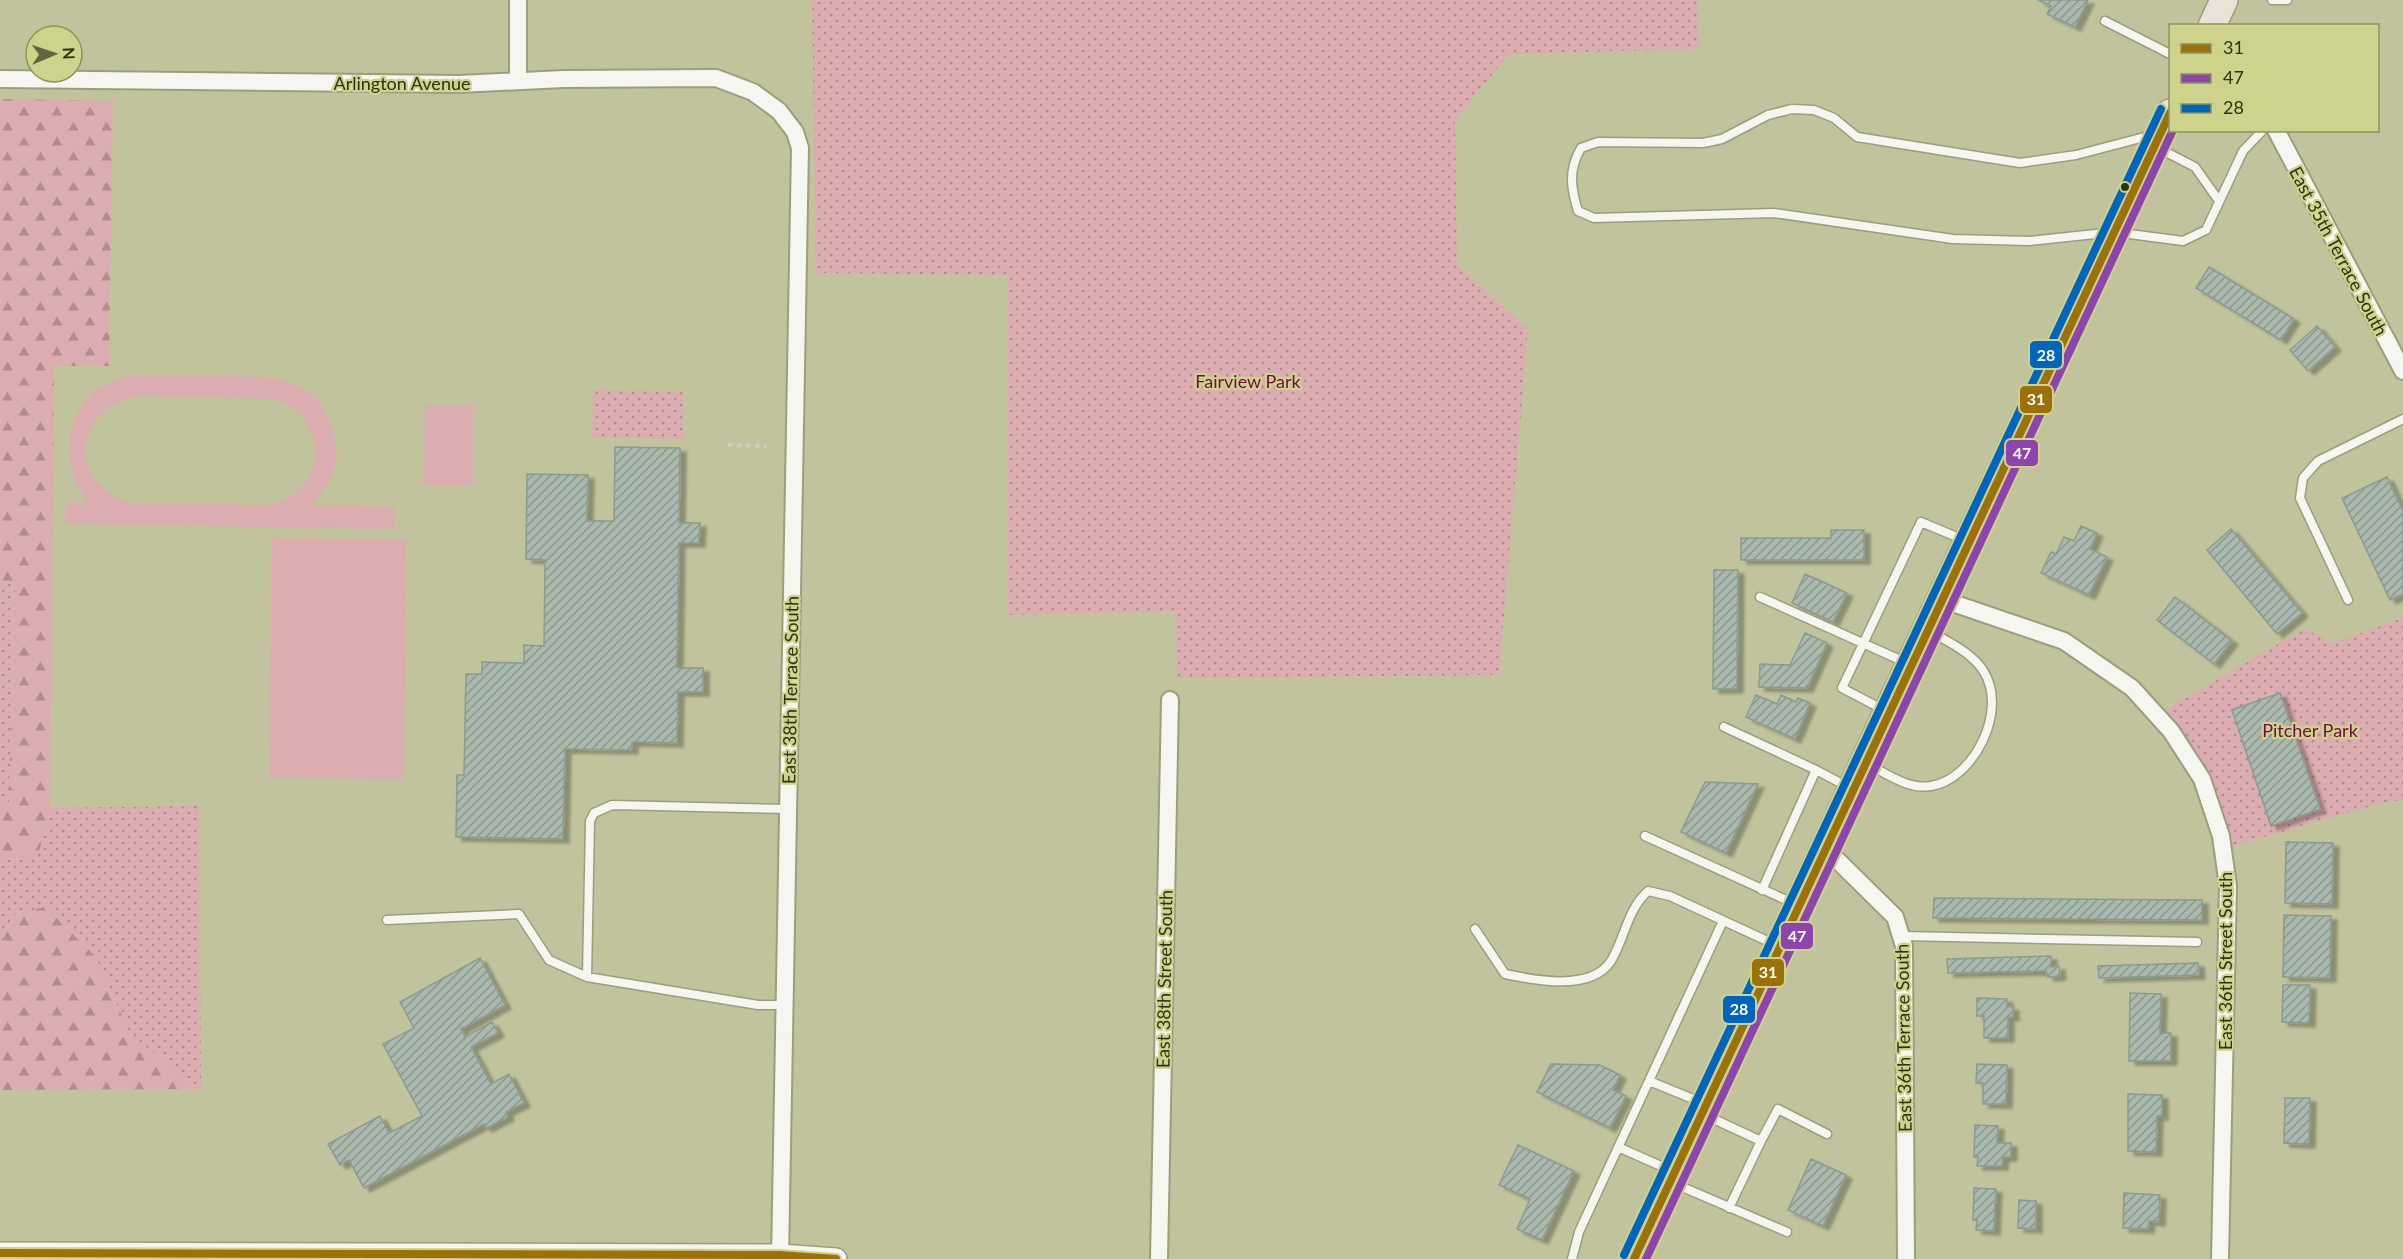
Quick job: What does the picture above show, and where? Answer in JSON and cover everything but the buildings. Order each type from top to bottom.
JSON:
[{"type":"main road","points":[[1634,1259],[1888,711],[2162,131]]},
{"type":"street","points":[[518,0],[518,81]]},
{"type":"street","name":"Arlington Avenue","points":[[0,79],[459,84],[716,78],[753,92],[779,111],[788,123]]},
{"type":"street","name":"East 38th Terrace South","points":[[780,1257],[800,148],[788,123]]},
{"type":"street","name":"East 35th Terrace South","points":[[2277,132],[2403,371]]},
{"type":"street","name":"East 36th Street South","points":[[1941,599],[2064,641],[2132,688],[2171,731],[2202,779],[2221,836],[2228,886],[2220,1259]]},
{"type":"street","name":"East 38th Street South","points":[[1159,1259],[1170,700]]},
{"type":"street","name":"East 36th Terrace South","points":[[1825,848],[1895,917],[1904,946],[1906,1259]]},
{"type":"street","points":[[0,1253],[836,1259]]},
{"type":"lane","points":[[2272,0],[2287,0]]},
{"type":"lane","points":[[2105,21],[2169,53]]},
{"type":"lane","points":[[2219,201],[2195,167],[2162,131],[2076,155],[2019,163],[1857,137],[1834,118],[1814,110],[1792,109],[1768,116],[1722,139],[1703,143],[1598,142],[1581,148],[1573,162],[1571,187],[1578,211],[1594,218],[1774,213],[1953,239],[2028,241],[2114,232],[2171,241],[2190,239],[2205,230],[2219,201],[2243,151],[2261,132]]},
{"type":"lane","points":[[2348,600],[2300,498],[2303,478],[2318,461],[2403,419]]},
{"type":"lane","points":[[1888,711],[1842,688],[1921,522],[1968,541]]},
{"type":"lane","points":[[1760,597],[1911,665]]},
{"type":"lane","points":[[1865,763],[1914,787],[1929,787],[1961,773],[1978,747],[1990,714],[1988,679],[1968,655],[1927,629]]},
{"type":"lane","points":[[1724,727],[1853,790]]},
{"type":"lane","points":[[1762,890],[1816,770]]},
{"type":"lane","points":[[587,977],[590,820],[594,813],[612,805],[788,809]]},
{"type":"lane","points":[[1645,836],[1798,906]]},
{"type":"lane","points":[[1475,928],[1505,974],[1559,983],[1590,974],[1610,962],[1637,902],[1648,891],[1670,896],[1779,947]]},
{"type":"lane","points":[[387,920],[519,914],[549,960],[587,977],[758,1005],[784,1005]]},
{"type":"lane","points":[[1572,1259],[1579,1232],[1723,921]]},
{"type":"lane","points":[[1901,936],[2197,942]]},
{"type":"lane","points":[[1649,1081],[1761,1141]]},
{"type":"lane","points":[[1730,1208],[1778,1109],[1827,1134]]},
{"type":"lane","points":[[1618,1147],[1730,1208],[1787,1232]]},
{"type":"path","points":[[728,445],[766,446]]},
{"type":"green space","name":"Fairview Park","points":[[812,0],[1697,0],[1699,49],[1509,54],[1455,120],[1457,265],[1528,329],[1499,675],[1177,678],[1176,611],[1007,615],[1007,275],[816,273]]},
{"type":"green space","points":[[0,99],[113,101],[109,366],[54,366],[50,808],[38,856],[0,861],[0,804],[9,802],[15,584],[0,583]]},
{"type":"green space","points":[[135,375],[255,377],[273,378],[304,389],[316,399],[327,414],[336,446],[333,473],[324,490],[311,505],[395,507],[394,529],[66,524],[66,504],[87,503],[73,474],[70,439],[73,423],[89,397],[101,387]],"holes":[[[138,396],[278,399],[297,412],[306,423],[313,436],[316,453],[315,463],[307,480],[285,500],[276,503],[257,505],[128,503],[108,493],[94,479],[87,462],[86,445],[90,429],[101,414],[117,403]]]},
{"type":"green space","points":[[593,390],[684,392],[684,439],[592,437]]},
{"type":"green space","points":[[425,405],[473,405],[473,486],[424,486]]},
{"type":"green space","points":[[271,538],[406,539],[404,779],[270,778]]},
{"type":"green space","points":[[0,583],[15,584],[9,802],[0,804]]},
{"type":"green space","name":"Pitcher Park","points":[[2403,618],[2403,800],[2385,802],[2223,849],[2202,779],[2157,715],[2304,629],[2334,643]]},
{"type":"green space","points":[[199,806],[201,1089],[131,1036],[95,956],[13,915],[0,947],[0,861],[38,856],[50,808]]},
{"type":"green space","points":[[45,907],[95,956],[131,1036],[201,1089],[0,1090],[0,947],[13,915]]},
{"type":"transit line","name":"28","points":[[1624,1255],[2161,109]]},
{"type":"transit line","name":"31","points":[[1634,1259],[2169,115]]},
{"type":"transit line","name":"47","points":[[1646,1259],[2172,132]]},
{"type":"transit line","name":"31","points":[[0,1253],[780,1255],[836,1259]]}]
